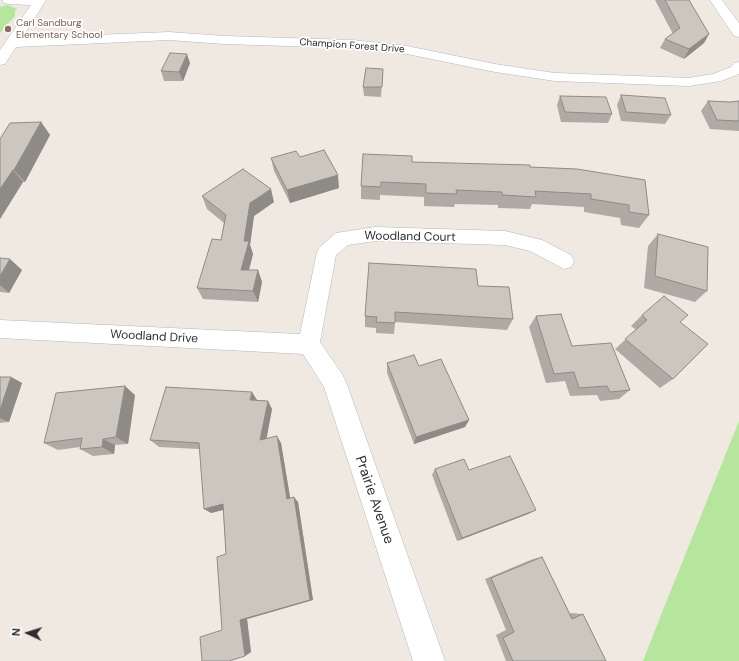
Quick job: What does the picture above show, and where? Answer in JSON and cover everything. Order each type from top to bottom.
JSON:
[{"type":"street","points":[[8,0],[39,0]]},
{"type":"street","points":[[0,61],[39,0]]},
{"type":"street","points":[[716,0],[739,33]]},
{"type":"street","name":"Champion Forest Drive","points":[[12,43],[169,36],[224,40],[352,44],[406,50],[521,73],[594,79],[689,82],[716,78],[738,68]]},
{"type":"street","name":"Woodland Court","points":[[309,344],[327,252],[342,238],[375,234],[505,238],[535,245],[564,261]]},
{"type":"street","name":"Woodland Drive","points":[[0,330],[309,344]]},
{"type":"street","name":"Prairie Avenue","points":[[309,344],[334,382],[429,661]]},
{"type":"green space","points":[[7,5],[17,9],[15,10],[15,16],[0,33],[0,7]]},
{"type":"green space","points":[[739,421],[739,661],[643,661],[663,610]]},
{"type":"building","points":[[665,0],[689,0],[709,34],[689,49],[665,39],[680,28]]},
{"type":"building","points":[[170,53],[187,54],[179,72],[161,71]]},
{"type":"building","points":[[366,68],[383,69],[382,87],[363,87]]},
{"type":"building","points":[[621,95],[665,98],[671,115],[626,112]]},
{"type":"building","points":[[560,96],[606,97],[612,114],[565,112]]},
{"type":"building","points":[[708,101],[739,101],[739,121],[717,120]]},
{"type":"building","points":[[41,122],[14,170],[0,189],[0,139],[10,123]]},
{"type":"building","points":[[324,150],[338,175],[287,190],[271,158],[296,151],[300,157]]},
{"type":"building","points":[[363,154],[412,156],[412,162],[530,165],[530,167],[577,169],[645,180],[649,215],[629,212],[629,205],[591,199],[591,194],[535,191],[536,197],[502,195],[502,192],[456,190],[457,194],[426,193],[426,184],[381,182],[381,187],[361,186]]},
{"type":"building","points":[[243,169],[271,189],[250,203],[244,241],[249,241],[241,270],[258,270],[253,291],[197,288],[212,239],[221,240],[226,215],[202,196]]},
{"type":"building","points":[[658,234],[708,247],[707,291],[655,276]]},
{"type":"building","points":[[0,258],[10,259],[0,276]]},
{"type":"building","points":[[369,263],[476,269],[478,286],[509,287],[513,319],[395,312],[395,323],[376,322],[377,317],[365,316]]},
{"type":"building","points":[[664,296],[688,315],[680,322],[708,344],[673,379],[625,339],[647,320],[642,315]]},
{"type":"building","points":[[561,314],[572,346],[611,343],[630,390],[610,392],[607,386],[579,388],[574,372],[554,374],[536,316]]},
{"type":"building","points":[[414,355],[419,366],[441,359],[469,420],[416,437],[387,363]]},
{"type":"building","points":[[0,377],[11,377],[0,410]]},
{"type":"building","points":[[125,386],[116,437],[103,439],[102,447],[80,449],[82,438],[44,443],[56,393]]},
{"type":"building","points":[[166,387],[252,392],[250,400],[268,401],[260,440],[277,436],[287,499],[294,497],[310,600],[240,620],[245,656],[229,661],[202,661],[200,637],[222,630],[217,557],[226,554],[223,504],[204,509],[199,443],[150,440]]},
{"type":"building","points":[[510,456],[536,510],[462,538],[435,469],[464,459],[469,470]]},
{"type":"building","points":[[542,557],[572,619],[583,614],[606,661],[513,661],[503,638],[514,632],[491,578]]},
{"type":"place","name":"Carl Sandburg Elementary School","points":[[8,29]]}]
